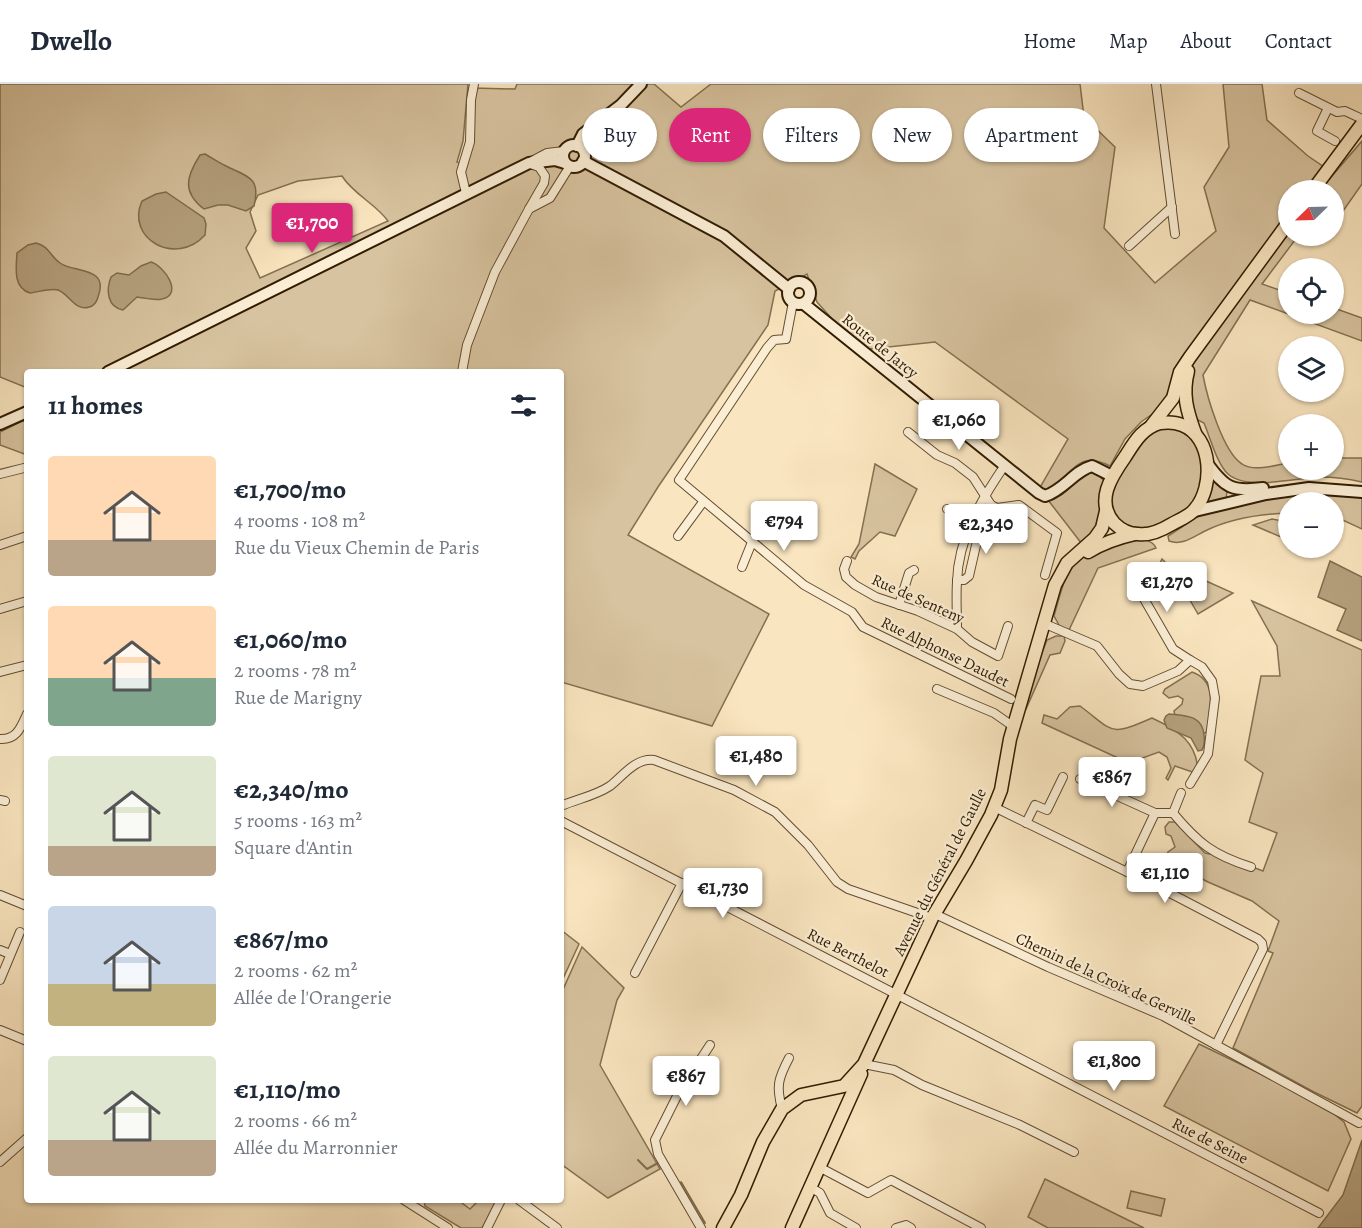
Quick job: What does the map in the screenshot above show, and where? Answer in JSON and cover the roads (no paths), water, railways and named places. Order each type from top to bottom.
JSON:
[{"type":"main road","points":[[1320,180],[1362,124]]},
{"type":"main road","points":[[1026,688],[1055,585],[1067,563],[1095,538],[1102,528],[1106,511],[1105,498],[1112,476],[1143,432],[1152,425],[1173,398],[1180,372],[1278,237]]},
{"type":"main road","points":[[1026,688],[1063,586],[1071,569],[1083,555],[1100,544],[1135,534],[1158,531],[1195,511],[1206,483],[1208,463],[1185,400],[1185,384],[1190,364],[1204,339]]},
{"type":"main road","points":[[1152,425],[1176,423],[1184,425],[1197,436]]},
{"type":"main road","points":[[1106,511],[1116,526],[1135,534]]},
{"type":"main road","name":"Avenue du Général de Gaulle","points":[[792,1228],[819,1167],[848,1089],[864,1064],[934,916],[994,807],[1001,790],[1010,739],[1026,688]]},
{"type":"main road","points":[[723,1228],[733,1211],[763,1142],[782,1109],[801,1095],[848,1089]]},
{"type":"street","points":[[466,193],[461,172],[470,142],[471,100],[474,84]]},
{"type":"street","points":[[578,146],[583,134],[621,105],[641,84]]},
{"type":"street","points":[[1156,84],[1175,234]]},
{"type":"street","points":[[1299,93],[1336,112],[1345,111],[1362,119]]},
{"type":"street","points":[[1328,108],[1317,131],[1335,141]]},
{"type":"street","points":[[568,164],[563,158],[564,151],[569,146],[578,146],[582,150]]},
{"type":"street","points":[[114,369],[536,158],[547,153],[564,151]]},
{"type":"street","points":[[529,163],[555,160],[578,166],[582,162]]},
{"type":"street","points":[[585,162],[724,236],[789,289]]},
{"type":"street","points":[[463,369],[467,345],[495,272],[544,183],[545,176],[539,167],[529,163]]},
{"type":"street","points":[[529,209],[550,198],[568,164]]},
{"type":"street","points":[[1129,246],[1172,207]]},
{"type":"street","points":[[797,282],[808,286],[810,294],[798,303],[788,296],[789,289],[797,282]]},
{"type":"street","name":"Route de Jarcy","points":[[798,303],[1045,496],[1058,491],[1076,474],[1087,468],[1098,468],[1112,476]]},
{"type":"street","name":"Rue Alphonse Daudet","points":[[798,303],[786,339],[774,340],[767,348],[678,480],[804,585],[852,612],[863,627],[1011,699]]},
{"type":"street","points":[[0,424],[24,413]]},
{"type":"street","points":[[908,432],[937,455],[956,463],[973,477],[991,505],[997,508],[1019,505],[1057,533],[1045,575]]},
{"type":"street","points":[[1208,463],[1222,483],[1239,490],[1309,483],[1362,487]]},
{"type":"street","points":[[957,629],[957,580],[961,554],[971,523],[985,495],[1005,465]]},
{"type":"street","points":[[0,474],[24,468]]},
{"type":"street","points":[[1195,511],[1266,494],[1309,488],[1362,492]]},
{"type":"street","points":[[678,536],[704,502]]},
{"type":"street","points":[[957,580],[964,580],[969,576],[972,556],[991,505]]},
{"type":"street","points":[[946,509],[971,523]]},
{"type":"street","points":[[0,545],[24,537]]},
{"type":"street","points":[[742,567],[752,542]]},
{"type":"street","name":"Rue de Senteny","points":[[848,561],[844,569],[846,577],[855,585],[876,597],[957,629],[972,642],[998,656],[1008,626]]},
{"type":"street","points":[[899,605],[909,573],[914,570]]},
{"type":"street","points":[[1132,578],[1173,649],[1202,667],[1212,681],[1215,698],[1208,754],[1190,784]]},
{"type":"street","points":[[0,609],[24,602]]},
{"type":"street","points":[[1050,626],[1097,646],[1130,684],[1143,686],[1178,671],[1190,660]]},
{"type":"street","points":[[0,672],[24,666]]},
{"type":"street","points":[[937,689],[994,713],[1014,727]]},
{"type":"street","points":[[0,739],[18,733],[24,716]]},
{"type":"street","name":"Chemin de la Croix de Gerville","points":[[564,805],[605,789],[645,760],[654,760],[734,790],[775,812],[808,845],[837,882],[848,889],[934,916],[1162,1016],[1359,1123]]},
{"type":"street","points":[[1026,824],[1035,804],[1047,810],[1063,777]]},
{"type":"street","points":[[1080,779],[1155,813],[1173,813]]},
{"type":"street","points":[[1173,813],[1181,793]]},
{"type":"street","points":[[994,807],[1188,902],[1262,943],[1263,949],[1216,1046]]},
{"type":"street","points":[[1127,872],[1155,813]]},
{"type":"street","points":[[1173,813],[1190,834],[1210,850],[1251,867]]},
{"type":"street","name":"Rue Berthelot","points":[[564,823],[898,994]]},
{"type":"street","points":[[634,974],[682,883]]},
{"type":"street","points":[[0,895],[24,905]]},
{"type":"street","points":[[0,980],[20,932]]},
{"type":"street","points":[[0,950],[10,954]]},
{"type":"street","name":"Rue de Seine","points":[[898,994],[1319,1213]]},
{"type":"street","points":[[0,1030],[24,1040]]},
{"type":"street","points":[[701,1228],[656,1149],[655,1140],[678,1094],[710,1045]]},
{"type":"street","points":[[782,1109],[778,1082],[789,1058]]},
{"type":"street","points":[[864,1064],[894,1070],[922,1085],[1020,1125],[1074,1152]]},
{"type":"street","points":[[0,1162],[24,1141]]},
{"type":"street","points":[[819,1167],[868,1193],[891,1180],[981,1228]]},
{"type":"street","points":[[810,1187],[820,1193],[830,1213],[856,1228]]},
{"type":"street","points":[[409,1203],[448,1228]]},
{"type":"street","points":[[487,1228],[500,1203]]},
{"type":"street","points":[[523,1203],[557,1228]]},
{"type":"street","points":[[896,1228],[906,1225],[911,1228]]},
{"type":"waterway","points":[[638,1160],[647,1169],[658,1163]]},
{"type":"waterway","points":[[681,1182],[705,1223]]}]
